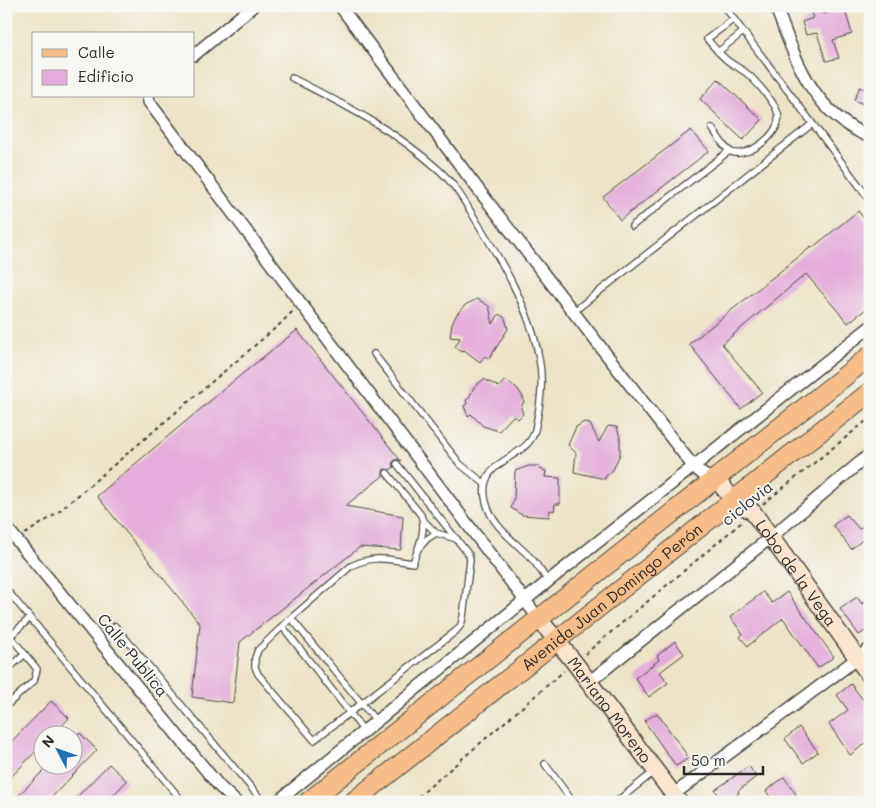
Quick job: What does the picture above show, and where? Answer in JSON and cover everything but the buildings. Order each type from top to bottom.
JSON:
[{"type":"main road","name":"Avenida Juan Domingo Perón","points":[[308,802],[870,356]]},
{"type":"main road","name":"Avenida Juan Domingo Perón","points":[[353,802],[870,392]]},
{"type":"street","points":[[195,54],[253,6]]},
{"type":"street","points":[[340,6],[693,466],[705,476],[716,478]]},
{"type":"street","points":[[777,10],[805,79],[819,99],[841,120],[870,137]]},
{"type":"street","points":[[148,98],[149,102],[539,619]]},
{"type":"street","points":[[277,802],[548,581],[870,327]]},
{"type":"street","points":[[589,682],[771,537],[870,454]]},
{"type":"street","name":"Lobo de la Vega","points":[[716,478],[734,500],[753,512],[864,654],[870,676]]},
{"type":"street","name":"Calle Publica","points":[[6,527],[219,786],[236,802]]},
{"type":"street","name":"Mariano Moreno","points":[[539,619],[677,798]]},
{"type":"street","points":[[466,648],[479,666]]},
{"type":"street","points":[[677,798],[864,654]]},
{"type":"lane","points":[[724,6],[870,200]]},
{"type":"lane","points":[[712,128],[729,151],[740,154],[749,152],[770,136],[778,125],[779,115],[776,108],[750,76],[728,61],[707,39],[734,19]]},
{"type":"lane","points":[[718,52],[744,32]]},
{"type":"lane","points":[[292,78],[368,117],[417,151],[441,172],[462,197],[499,256],[522,305],[539,358],[541,397],[534,436],[524,446],[497,464],[490,473],[485,484],[486,501],[499,528],[531,558],[548,581]]},
{"type":"lane","points":[[574,312],[812,124]]},
{"type":"lane","points":[[632,226],[729,151]]},
{"type":"lane","points":[[374,354],[460,464],[485,484]]},
{"type":"lane","points":[[398,464],[469,555],[464,617],[461,625],[450,636],[314,740],[258,674],[255,667],[255,658],[258,650],[282,626],[352,566],[372,558],[413,564],[423,530],[423,520]]},
{"type":"lane","points":[[387,473],[423,520],[436,533],[458,539]]},
{"type":"lane","points":[[418,549],[436,533]]},
{"type":"lane","points":[[6,589],[183,802]]},
{"type":"lane","points":[[6,706],[34,681],[36,675],[37,669],[8,638],[30,618]]},
{"type":"lane","points":[[291,618],[376,721]]},
{"type":"lane","points":[[115,626],[259,797],[261,802]]},
{"type":"lane","points":[[282,626],[364,731]]},
{"type":"lane","points":[[6,671],[25,654]]},
{"type":"lane","points":[[545,764],[573,802]]},
{"type":"lane","points":[[616,802],[656,770]]},
{"type":"path","points":[[18,540],[56,514],[279,325],[301,304]]},
{"type":"path","name":"ciclovia","points":[[412,802],[574,662],[753,512],[870,418]]}]
